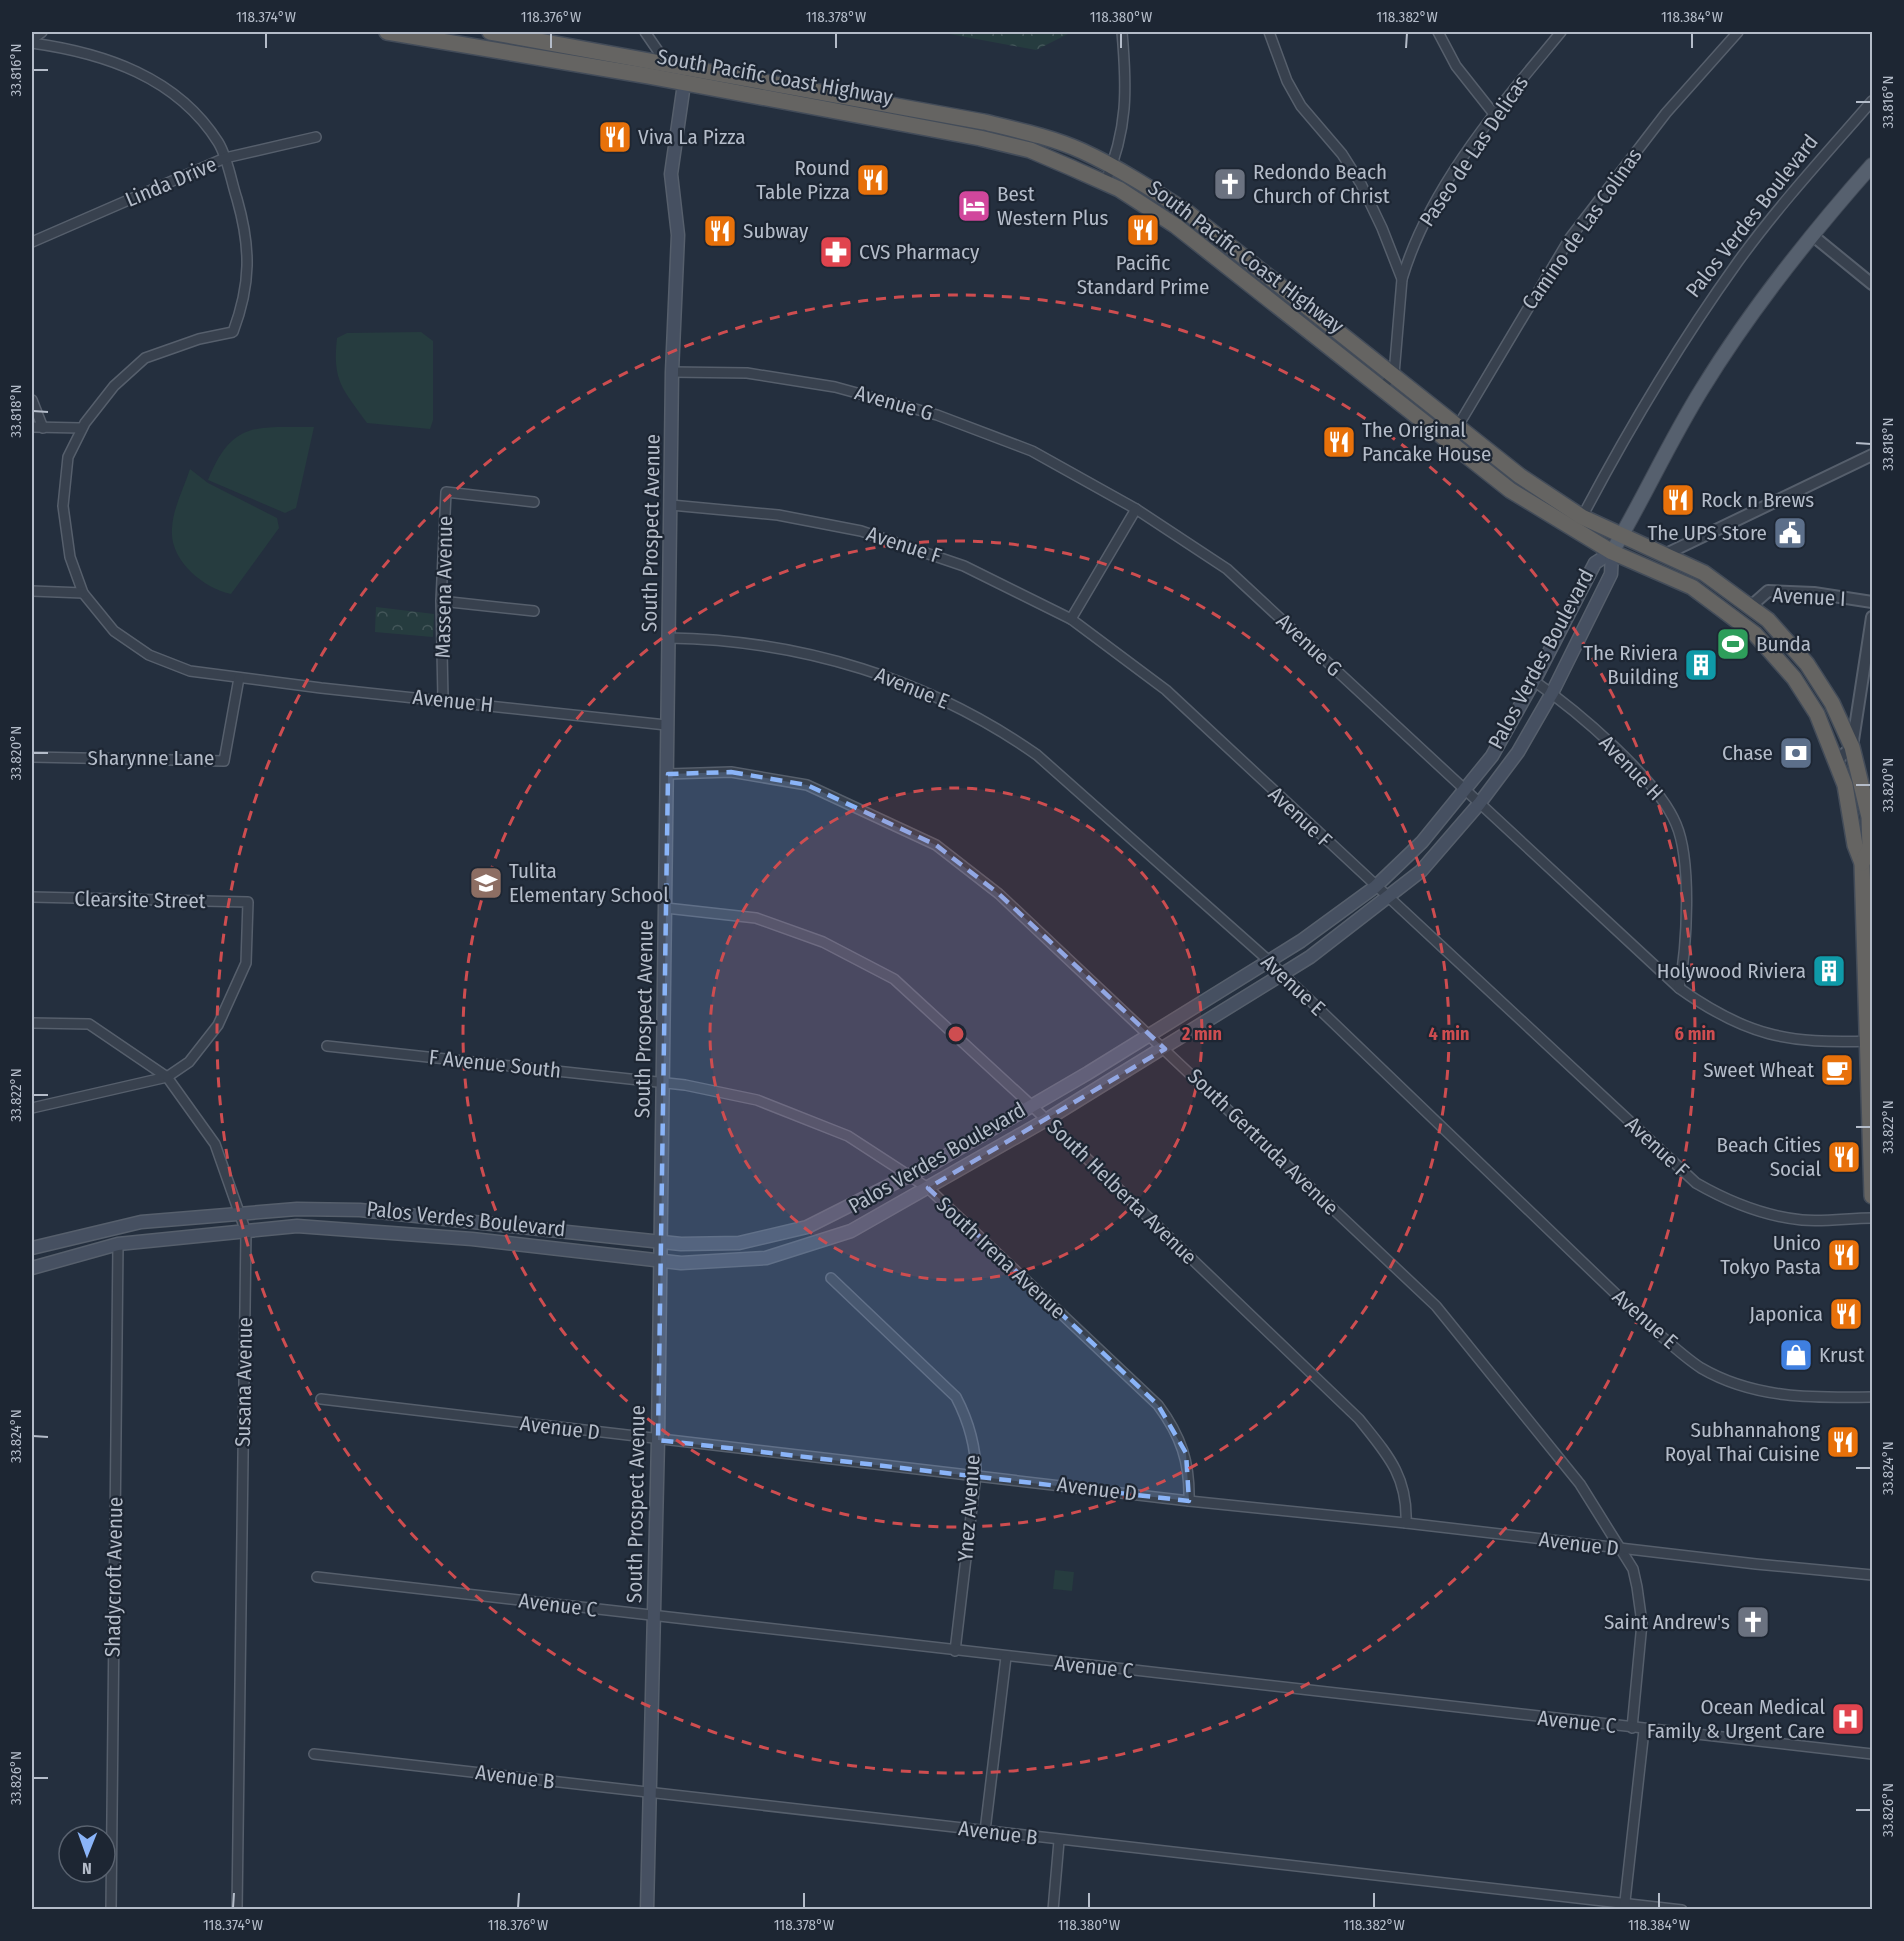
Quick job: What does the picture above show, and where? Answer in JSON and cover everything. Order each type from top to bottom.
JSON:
[{"type":"highway","name":"South Pacific Coast Highway","points":[[387,32],[868,115],[1030,150],[1105,183],[1176,226],[1518,496],[1612,552],[1705,594],[1755,634],[1794,678],[1817,714],[1837,760],[1851,811],[1855,845],[1867,863]]},
{"type":"highway","name":"South Pacific Coast Highway","points":[[490,32],[513,34],[965,118],[1036,135],[1080,150],[1112,166],[1187,212],[1520,476],[1582,517],[1704,573],[1751,606],[1789,641],[1832,703],[1852,747],[1869,817],[1870,848],[1867,863],[1872,1196]]},
{"type":"highway","points":[[868,115],[875,110],[941,121],[965,118]]},
{"type":"highway","points":[[1705,594],[1713,592],[1741,611],[1751,606]]},
{"type":"main road","points":[[667,64],[684,84]]},
{"type":"main road","name":"South Prospect Avenue","points":[[648,1910],[658,1440],[672,372],[678,235],[671,174],[684,84]]},
{"type":"main road","name":"Palos Verdes Boulevard","points":[[32,1248],[141,1222],[297,1209],[360,1210],[660,1243],[739,1243],[807,1227],[910,1176],[1088,1073],[1301,941],[1375,887],[1422,842],[1492,756],[1595,563],[1612,552],[1675,434],[1703,387],[1758,306],[1812,235],[1872,165]]},
{"type":"main road","name":"Palos Verdes Boulevard","points":[[32,1268],[118,1244],[297,1226],[343,1228],[659,1261],[723,1262],[766,1258],[808,1247],[851,1231],[1046,1120],[1310,957],[1388,899],[1420,871],[1479,804],[1518,752],[1552,693],[1612,571],[1612,552]]},
{"type":"main road","points":[[44,1244],[51,1263]]},
{"type":"street","points":[[32,41],[42,32]]},
{"type":"street","points":[[645,32],[667,64]]},
{"type":"street","points":[[1105,183],[1118,153],[1126,106],[1122,32]]},
{"type":"street","points":[[1269,32],[1287,81],[1301,106],[1341,154],[1361,184],[1382,228],[1402,279],[1394,374],[1382,387]]},
{"type":"street","points":[[1438,32],[1456,66],[1494,114]]},
{"type":"street","name":"Paseo de Las Delicas","points":[[1402,279],[1423,223],[1494,114],[1561,32]]},
{"type":"street","name":"Camino de Las Colinas","points":[[1449,441],[1570,238],[1666,113],[1738,32]]},
{"type":"street","points":[[513,34],[513,53]]},
{"type":"street","points":[[32,41],[90,53],[146,75],[171,92],[199,118],[219,143],[225,158]]},
{"type":"street","name":"Palos Verdes Boulevard","points":[[1582,517],[1606,468],[1662,373],[1712,299],[1785,201],[1872,101]]},
{"type":"street","name":"Linda Drive","points":[[32,242],[225,158],[316,137]]},
{"type":"street","name":"Avenue H","points":[[225,158],[243,222],[248,279],[244,301],[233,332],[199,339],[145,358],[114,386],[81,428],[68,457],[63,506],[70,557],[83,593],[114,631],[149,655],[190,671],[666,725]]},
{"type":"street","points":[[1812,235],[1872,284]]},
{"type":"street","name":"Avenue G","points":[[672,372],[747,373],[836,387],[938,415],[1032,451],[1136,509],[1227,569],[1678,988],[1731,1021],[1765,1034],[1806,1042],[1870,1041]]},
{"type":"street","points":[[32,400],[43,428]]},
{"type":"street","points":[[32,428],[81,428]]},
{"type":"street","points":[[1664,555],[1872,456]]},
{"type":"street","name":"Massena Avenue","points":[[443,699],[441,601],[446,492],[534,502]]},
{"type":"street","name":"Avenue F","points":[[671,505],[778,516],[861,531],[964,566],[1071,619],[1166,690],[1375,887],[1696,1183],[1731,1203],[1771,1214],[1803,1220],[1872,1218]]},
{"type":"street","points":[[1071,619],[1136,509]]},
{"type":"street","points":[[32,591],[83,593]]},
{"type":"street","name":"Avenue I","points":[[1751,606],[1768,591],[1814,593],[1872,602]]},
{"type":"street","points":[[441,601],[534,611]]},
{"type":"street","points":[[1837,760],[1852,747],[1872,616]]},
{"type":"street","name":"Avenue E","points":[[669,638],[754,645],[815,654],[887,676],[934,695],[979,718],[1037,755],[1268,960],[1644,1321],[1701,1367],[1752,1389],[1785,1396],[1872,1397]]},
{"type":"street","name":"Sharynne Lane","points":[[32,757],[224,761],[239,678]]},
{"type":"street","name":"Avenue H","points":[[1534,681],[1552,693],[1641,772],[1668,807],[1677,825],[1684,852],[1685,925],[1684,962],[1678,988]]},
{"type":"street","name":"South Gertruda Avenue","points":[[668,774],[731,772],[807,785],[936,845],[999,894],[1436,1306],[1580,1484],[1633,1569],[1642,1623],[1632,1728]]},
{"type":"street","points":[[1869,817],[1872,801]]},
{"type":"street","name":"Clearsite Street","points":[[32,897],[248,902],[246,963],[219,1025],[189,1062],[167,1077]]},
{"type":"street","name":"South Helberta Avenue","points":[[666,908],[756,918],[823,942],[894,979],[1031,1105],[1359,1419],[1388,1455],[1401,1479],[1407,1506],[1406,1523]]},
{"type":"street","name":"Susana Avenue","points":[[32,1023],[89,1024],[167,1077],[215,1143],[242,1215],[246,1232],[237,1910]]},
{"type":"street","name":"F Avenue South","points":[[327,1046],[662,1084]]},
{"type":"street","points":[[32,1108],[167,1077]]},
{"type":"street","name":"South Irena Avenue","points":[[662,1084],[684,1085],[757,1100],[848,1136],[928,1188],[1158,1405],[1174,1427],[1186,1453],[1190,1477],[1189,1501]]},
{"type":"street","name":"Shadycroft Avenue","points":[[111,1910],[118,1244]]},
{"type":"street","name":"Ynez Avenue","points":[[831,1278],[956,1397],[970,1431],[976,1452],[976,1474],[955,1651]]},
{"type":"street","name":"Avenue D","points":[[321,1399],[658,1440],[976,1474],[1189,1501],[1872,1575]]},
{"type":"street","name":"Avenue C","points":[[317,1577],[1644,1730],[1872,1754]]},
{"type":"street","points":[[985,1831],[1006,1657]]},
{"type":"street","points":[[1625,1906],[1644,1730]]},
{"type":"street","name":"Avenue B","points":[[314,1754],[1625,1906],[1682,1910]]},
{"type":"street","points":[[1053,1910],[1059,1840]]},
{"type":"highlighted area","points":[[731,772],[807,785],[936,845],[999,894],[1165,1049],[928,1188],[1158,1405],[1186,1453],[1189,1501],[658,1440],[668,774]]},
{"type":"green space","points":[[939,32],[1072,32],[1036,50]]},
{"type":"green space","points":[[421,332],[433,341],[433,420],[430,429],[367,423],[341,384],[336,365],[337,338],[347,333]]},
{"type":"green space","points":[[277,427],[314,427],[296,508],[285,513],[208,480],[217,460],[227,446],[237,437],[249,431]]},
{"type":"green space","points":[[190,469],[208,483],[277,518],[279,528],[231,594],[220,591],[199,579],[190,571],[176,551],[173,540],[173,521]]},
{"type":"green space","points":[[376,607],[434,614],[433,637],[375,632]]},
{"type":"green space","points":[[1055,1570],[1074,1572],[1072,1591],[1053,1589]]},
{"type":"place","name":"Viva La Pizza","points":[[615,137]]},
{"type":"place","name":"Round Table Pizza","points":[[873,180]]},
{"type":"place","name":"Redondo Beach Church of Christ","points":[[1230,184]]},
{"type":"place","name":"Best Western Plus","points":[[974,206]]},
{"type":"place","name":"Pacific Standard Prime","points":[[1143,230]]},
{"type":"place","name":"Subway","points":[[720,231]]},
{"type":"place","name":"CVS Pharmacy","points":[[836,252]]},
{"type":"place","name":"The Original Pancake House","points":[[1339,442]]},
{"type":"place","name":"Rock n Brews","points":[[1678,500]]},
{"type":"place","name":"The UPS Store","points":[[1790,533]]},
{"type":"place","name":"Bunda","points":[[1733,644]]},
{"type":"place","name":"The Riviera Building","points":[[1701,665]]},
{"type":"place","name":"Chase","points":[[1796,753]]},
{"type":"place","name":"Tulita Elementary School","points":[[486,883]]},
{"type":"place","name":"Holywood Riviera","points":[[1829,971]]},
{"type":"place","name":"Sweet Wheat","points":[[1837,1070]]},
{"type":"place","name":"Beach Cities Social","points":[[1844,1157]]},
{"type":"place","name":"Unico Tokyo Pasta","points":[[1844,1255]]},
{"type":"place","name":"Japonica","points":[[1846,1314]]},
{"type":"place","name":"Krust","points":[[1796,1355]]},
{"type":"place","name":"Subhannahong Royal Thai Cuisine","points":[[1843,1442]]},
{"type":"place","name":"Saint Andrew's","points":[[1753,1622]]},
{"type":"place","name":"Ocean Medical Family & Urgent Care","points":[[1848,1719]]}]
